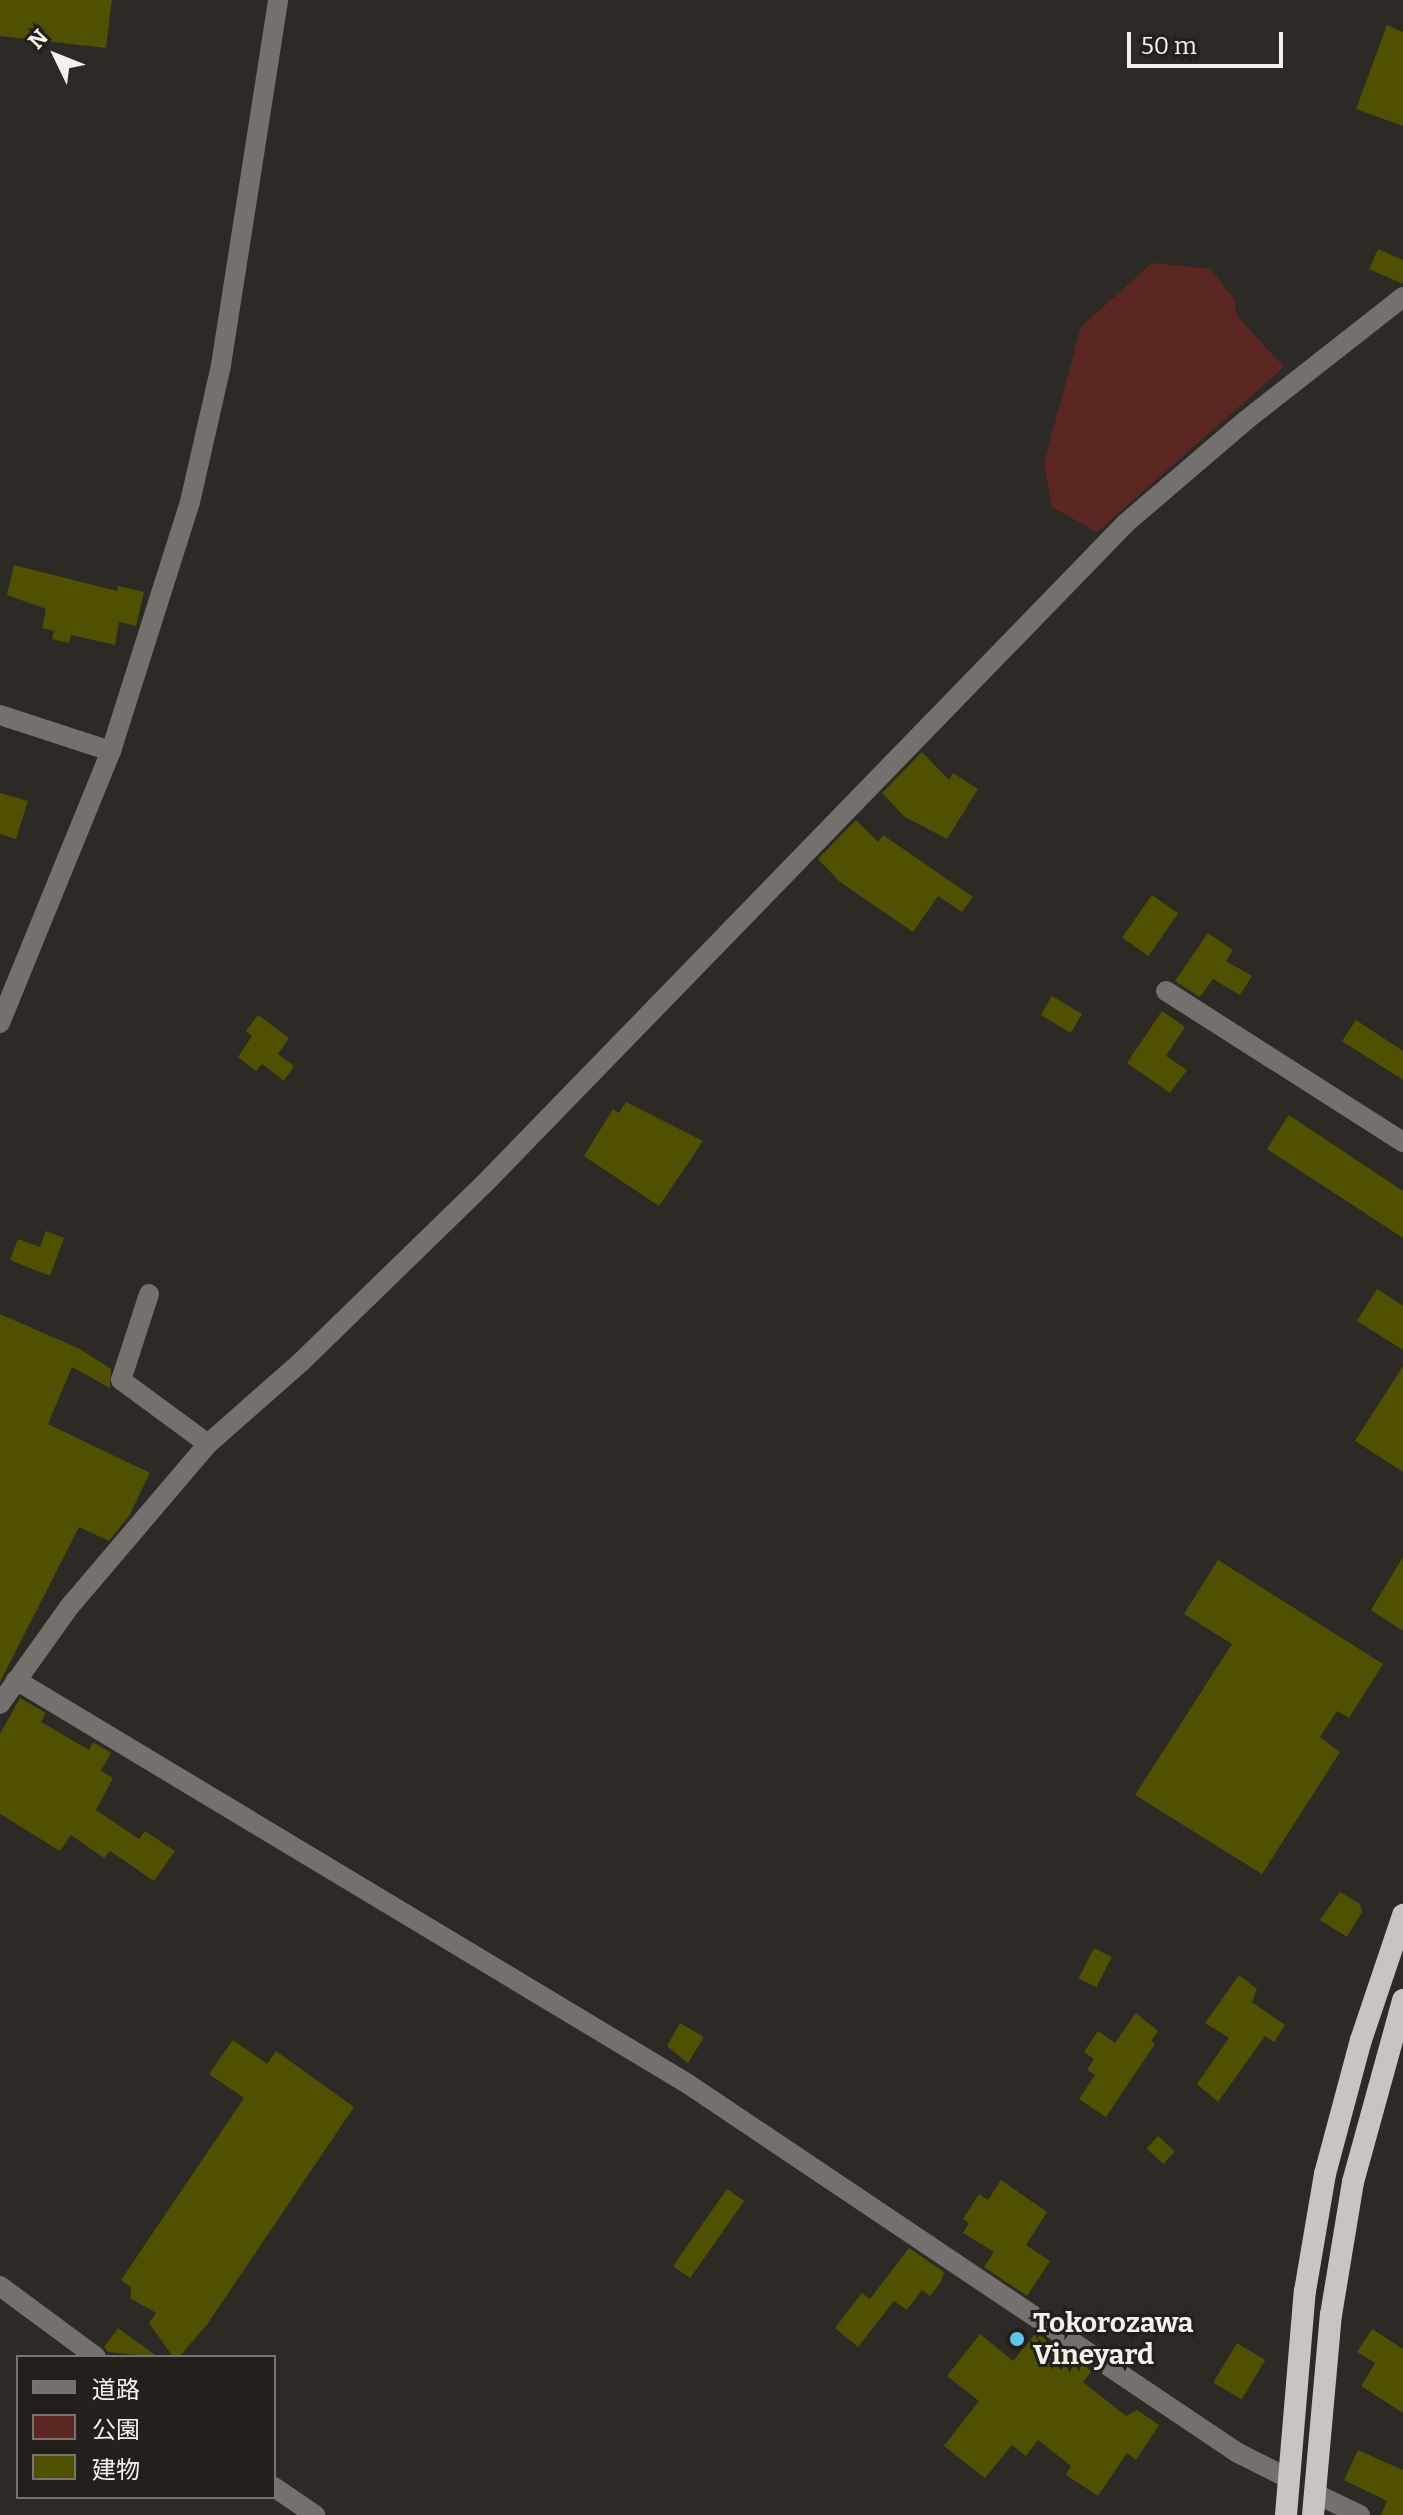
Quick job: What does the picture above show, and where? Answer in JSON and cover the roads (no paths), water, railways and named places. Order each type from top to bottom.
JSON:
[{"type":"highway","points":[[1286,2515],[1305,2291],[1325,2174],[1361,2040],[1403,1915]]},
{"type":"highway","points":[[1313,2504],[1331,2315],[1353,2182],[1403,2000]]},
{"type":"street","points":[[0,1023],[111,751],[190,502],[221,365],[278,0]]},
{"type":"street","points":[[0,1704],[70,1606],[208,1444],[300,1363],[489,1179],[1126,523],[1245,421],[1403,297]]},
{"type":"street","points":[[0,715],[111,751]]},
{"type":"street","points":[[1166,991],[1403,1142]]},
{"type":"street","points":[[149,1294],[121,1380],[208,1444]]},
{"type":"street","points":[[16,1680],[688,2084],[1238,2453],[1288,2478]]},
{"type":"street","points":[[0,2286],[93,2355]]},
{"type":"street","points":[[276,2488],[315,2515]]},
{"type":"street","points":[[1313,2504],[1360,2515]]},
{"type":"place","name":"Tokorozawa Vineyard","points":[[1017,2339]]}]
